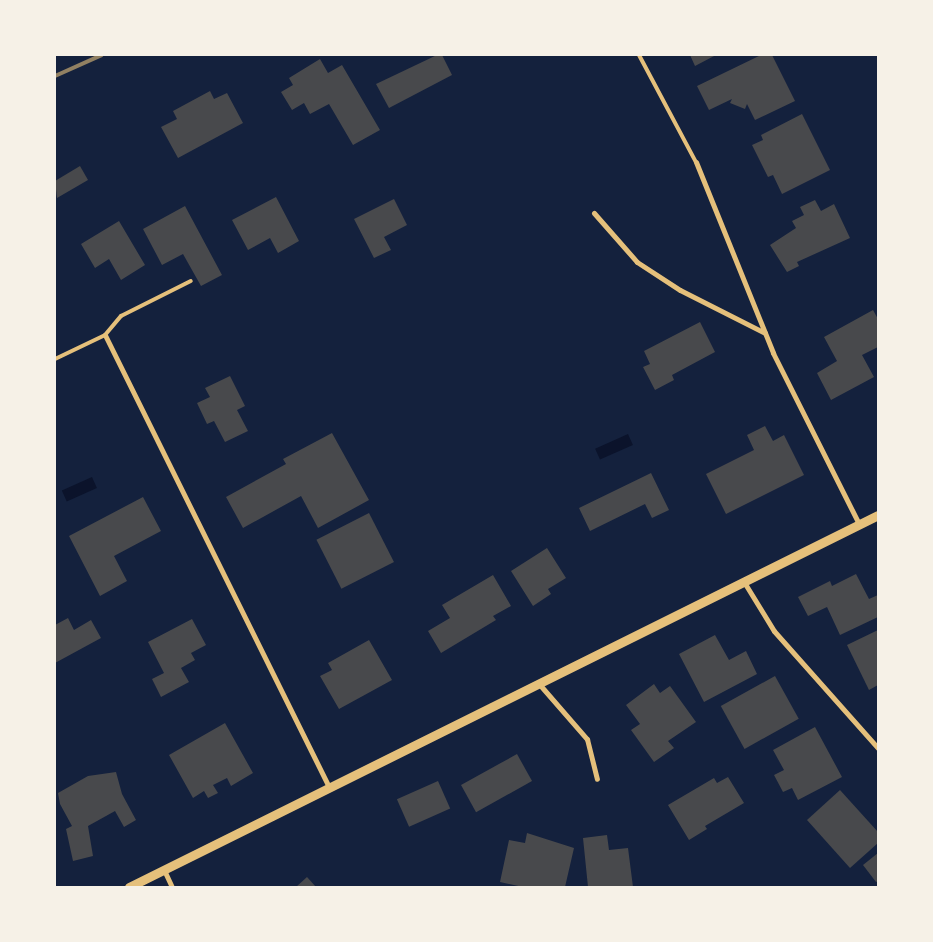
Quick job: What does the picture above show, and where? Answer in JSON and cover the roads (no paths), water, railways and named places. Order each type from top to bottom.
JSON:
[{"type":"street","points":[[696,162],[765,333],[860,524]]},
{"type":"street","points":[[594,213],[637,262],[680,290],[765,333]]},
{"type":"street","points":[[105,335],[329,787]]},
{"type":"street","points":[[129,887],[329,787],[540,685],[878,515]]},
{"type":"street","points":[[744,582],[774,630],[878,748]]},
{"type":"street","points":[[540,685],[587,739],[597,779]]},
{"type":"street","points":[[164,870],[172,887]]},
{"type":"lane","points":[[639,55],[696,162]]},
{"type":"lane","points":[[55,359],[105,335],[121,316],[191,282]]},
{"type":"water","points":[[628,434],[633,445],[600,460],[595,449]]},
{"type":"water","points":[[92,477],[97,488],[67,501],[62,490]]},
{"type":"railway","points":[[55,76],[102,55]]}]
